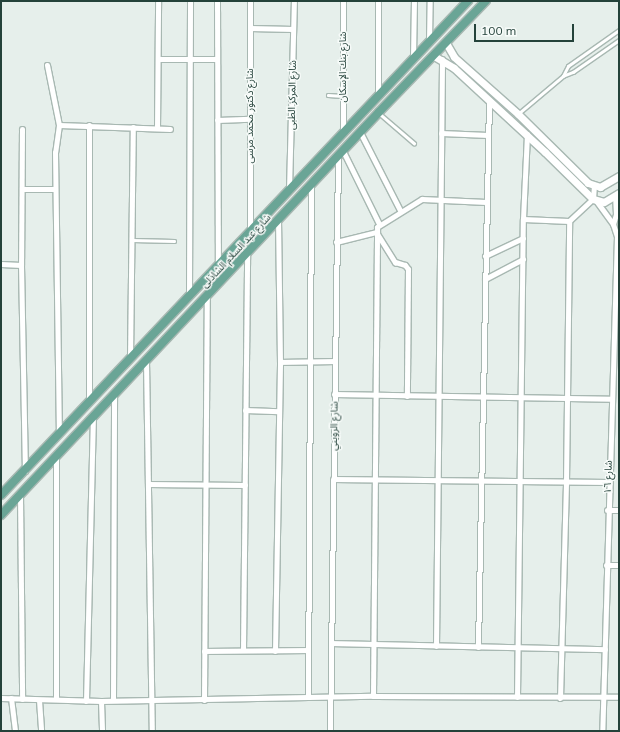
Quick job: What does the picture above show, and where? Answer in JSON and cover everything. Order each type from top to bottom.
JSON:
[{"type":"main road","name":"شارع عبد السلام الشاذلى","points":[[1,495],[25,472],[59,433],[189,294],[343,133],[461,4],[468,1]]},
{"type":"main road","name":"شارع عبد السلام الشاذلى","points":[[1,515],[380,110],[486,1]]},
{"type":"main road","points":[[446,43],[451,53],[460,62],[518,114],[594,186],[602,186],[619,176]]},
{"type":"main road","points":[[434,56],[442,59],[454,68],[527,134],[595,200],[604,202],[617,194]]},
{"type":"main road","points":[[454,68],[460,62]]},
{"type":"main road","points":[[391,81],[401,90]]},
{"type":"main road","points":[[378,94],[380,110]]},
{"type":"main road","points":[[120,369],[129,379]]},
{"type":"street","points":[[157,128],[158,1]]},
{"type":"street","points":[[189,294],[190,1]]},
{"type":"street","points":[[218,1],[216,59],[218,264]]},
{"type":"street","name":"شارع دكتور محمد مرسى","points":[[250,1],[250,230]]},
{"type":"street","name":"شارع المركز الطبى","points":[[289,189],[294,1]]},
{"type":"street","name":"شارع بنك الإسكان","points":[[343,1],[343,133]]},
{"type":"street","points":[[378,1],[378,94]]},
{"type":"street","points":[[413,57],[414,1]]},
{"type":"street","points":[[429,40],[430,1]]},
{"type":"street","points":[[250,28],[293,29]]},
{"type":"street","points":[[158,59],[216,59]]},
{"type":"street","points":[[436,646],[442,59]]},
{"type":"street","points":[[47,65],[59,125],[55,152],[59,433]]},
{"type":"street","points":[[478,646],[489,100]]},
{"type":"street","points":[[217,120],[250,119]]},
{"type":"street","points":[[59,125],[170,129]]},
{"type":"street","points":[[89,125],[89,401]]},
{"type":"street","points":[[130,358],[134,127]]},
{"type":"street","points":[[22,129],[23,189],[21,265],[25,472]]},
{"type":"street","points":[[360,132],[400,210]]},
{"type":"street","points":[[441,133],[488,135]]},
{"type":"street","points":[[517,698],[521,481],[523,219],[527,134]]},
{"type":"street","points":[[341,153],[379,224]]},
{"type":"street","name":"شارع الرويني","points":[[330,731],[336,242],[341,153]]},
{"type":"street","points":[[308,697],[311,185]]},
{"type":"street","points":[[523,219],[569,221],[595,200],[594,186]]},
{"type":"street","points":[[23,189],[56,189]]},
{"type":"street","name":"شارع ١٦","points":[[612,224],[616,214],[617,194]]},
{"type":"street","points":[[373,696],[376,232],[379,224],[400,210],[422,199],[486,202]]},
{"type":"street","name":"شارع ١٦","points":[[595,200],[612,224],[616,236],[607,510],[604,698],[602,731]]},
{"type":"street","points":[[275,651],[280,362],[278,220]]},
{"type":"street","points":[[560,698],[566,482],[569,221]]},
{"type":"street","points":[[336,242],[376,232]]},
{"type":"street","points":[[376,232],[395,262],[405,265],[408,269],[407,396]]},
{"type":"street","points":[[485,256],[523,238]]},
{"type":"street","points":[[243,650],[248,252]]},
{"type":"street","points":[[485,279],[523,259]]},
{"type":"street","points":[[1,264],[21,265]]},
{"type":"street","points":[[204,700],[204,486],[207,296]]},
{"type":"street","points":[[280,362],[334,360]]},
{"type":"street","points":[[146,361],[152,731]]},
{"type":"street","points":[[334,394],[482,398],[611,399]]},
{"type":"street","points":[[113,700],[114,396]]},
{"type":"street","points":[[245,410],[279,411]]},
{"type":"street","points":[[86,701],[93,417]]},
{"type":"street","points":[[56,456],[56,700]]},
{"type":"street","points":[[333,479],[608,482]]},
{"type":"street","points":[[148,484],[204,486],[245,485]]},
{"type":"street","points":[[20,495],[22,699]]},
{"type":"street","points":[[607,510],[619,510]]},
{"type":"street","points":[[606,564],[619,565]]},
{"type":"street","points":[[332,643],[605,649]]},
{"type":"street","points":[[204,651],[308,650]]},
{"type":"street","points":[[1,698],[101,701],[204,700],[331,696],[604,698],[619,696]]},
{"type":"street","points":[[11,698],[15,731]]},
{"type":"street","points":[[39,700],[41,731]]},
{"type":"street","points":[[101,701],[102,731]]},
{"type":"lane","points":[[563,76],[568,66],[619,30]]},
{"type":"lane","points":[[518,114],[563,76],[573,72],[619,40]]},
{"type":"lane","points":[[328,95],[343,96]]},
{"type":"lane","points":[[380,110],[414,143]]},
{"type":"lane","points":[[132,240],[174,240]]}]
